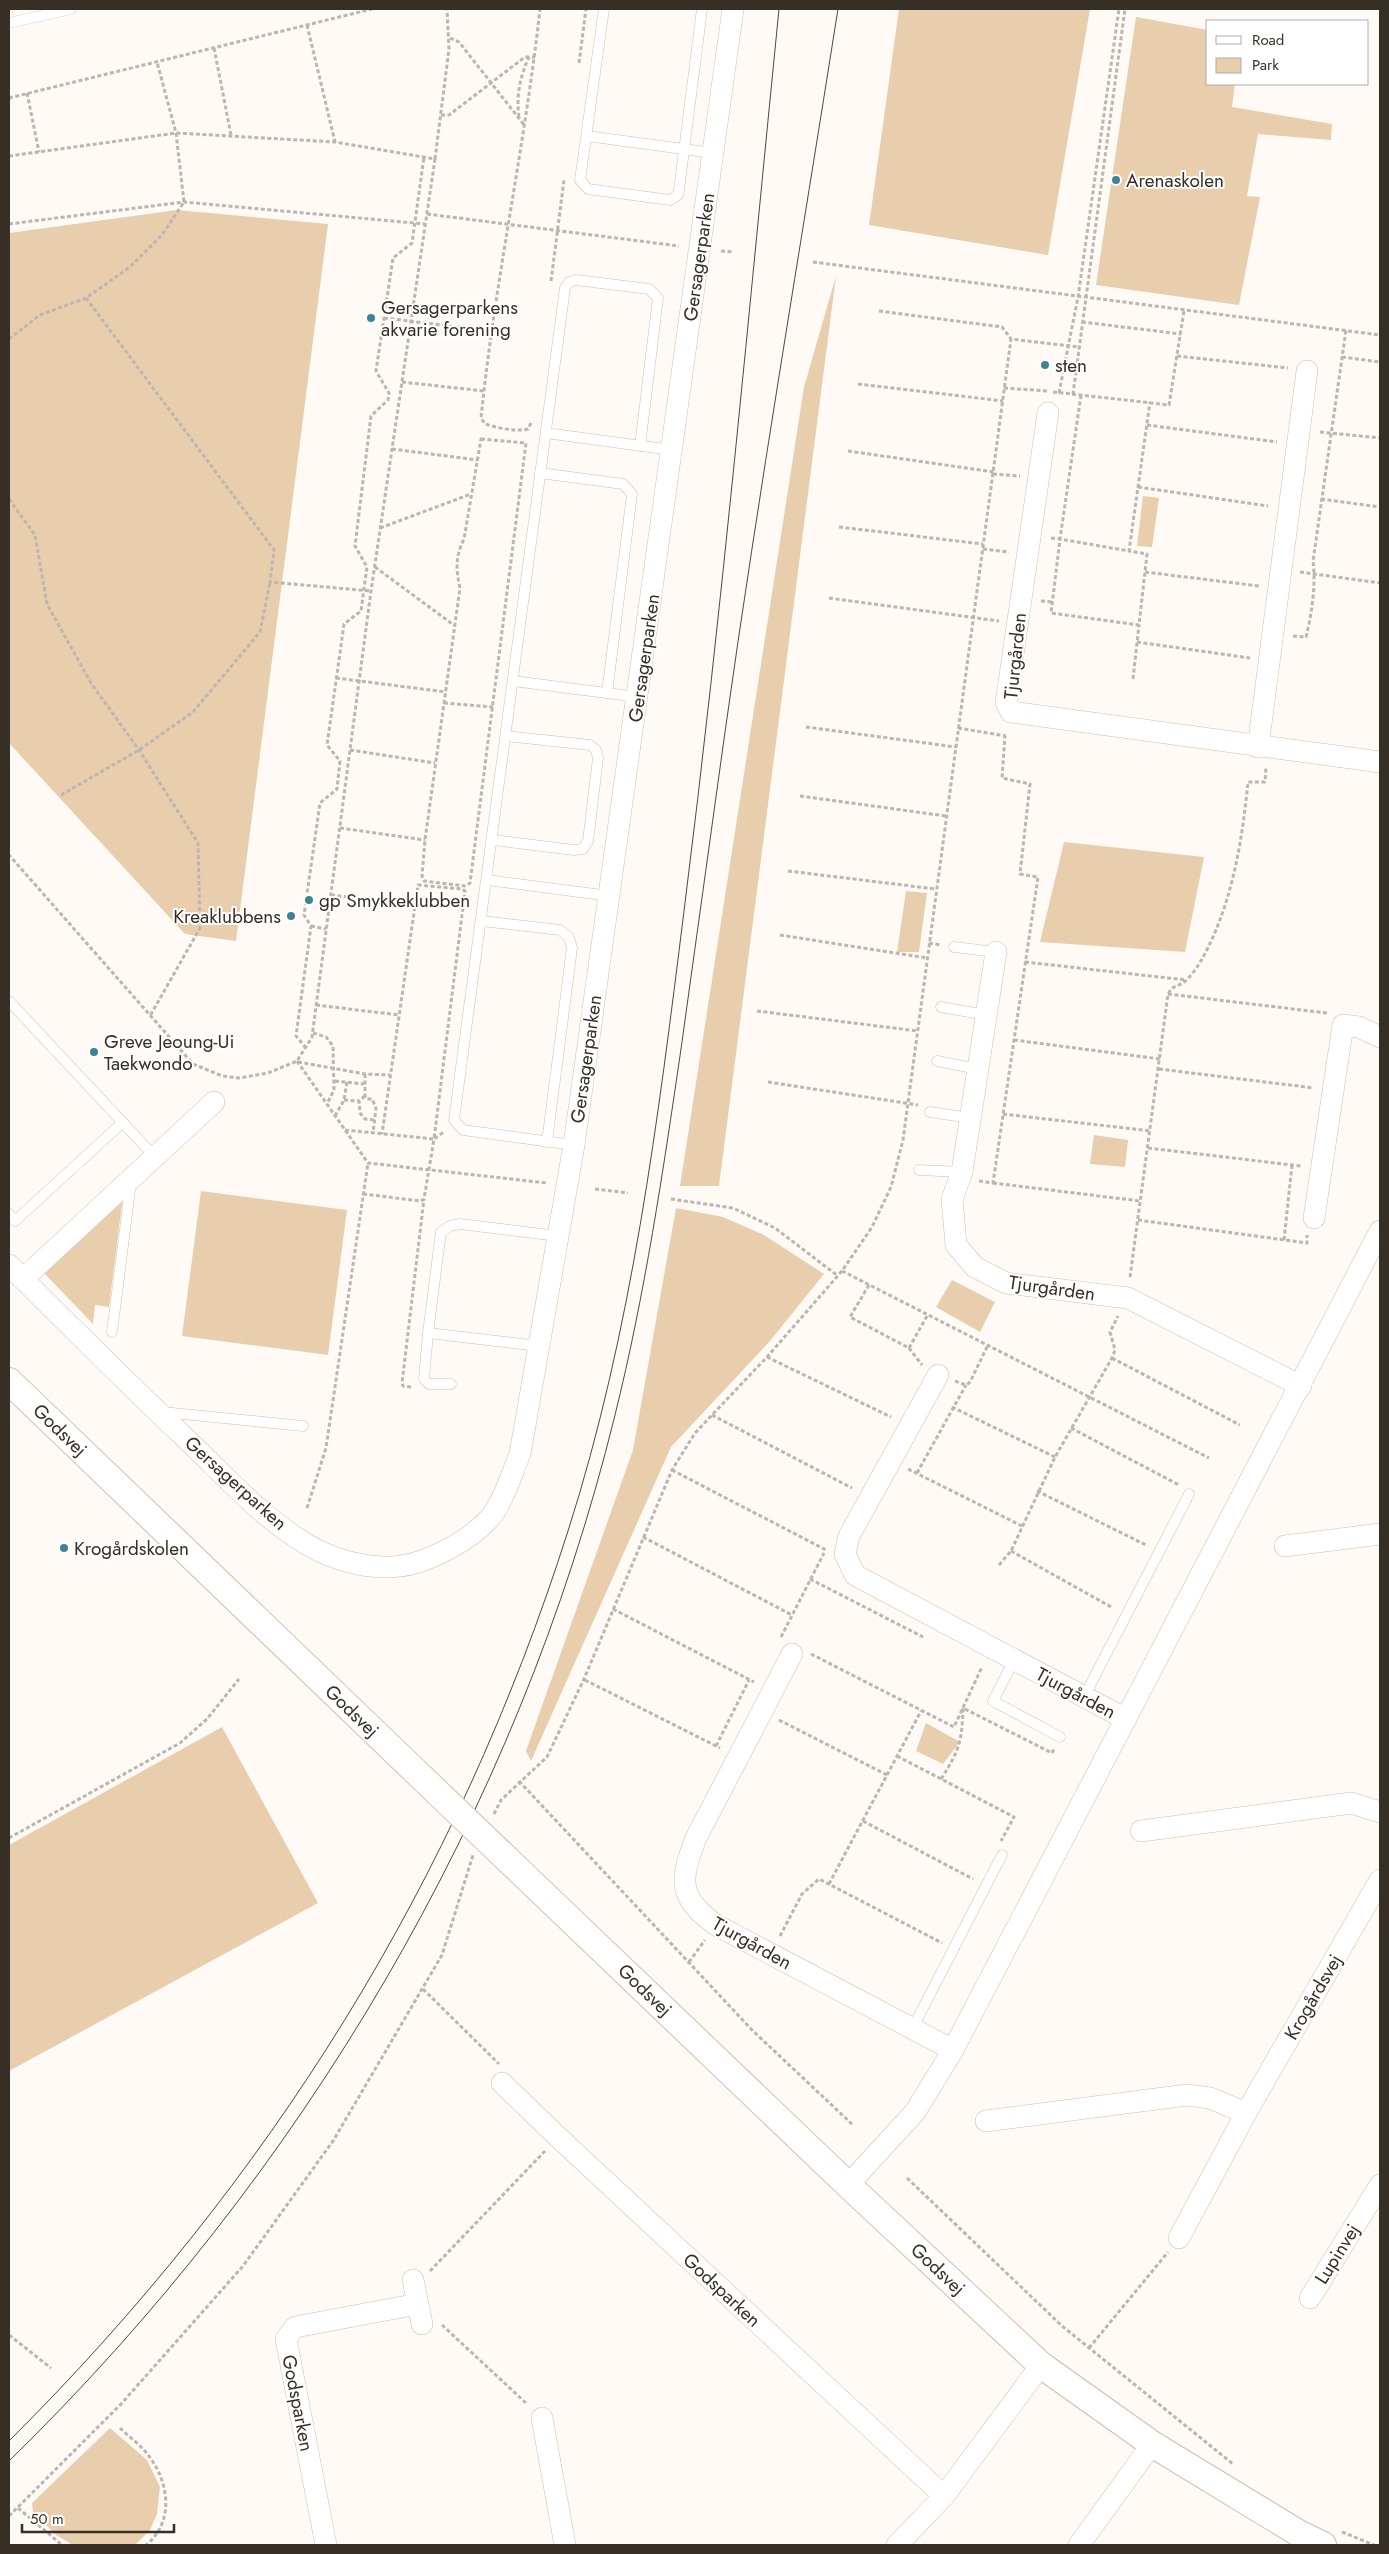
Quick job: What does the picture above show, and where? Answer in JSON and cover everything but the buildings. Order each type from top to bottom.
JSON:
[{"type":"street","name":"Gersagerparken","points":[[214,1102],[131,1179],[16,1272],[158,1412],[275,1522],[320,1551],[362,1565],[400,1566],[434,1556],[465,1540],[489,1518],[504,1492],[520,1454],[539,1346],[574,1146],[733,9]]},
{"type":"street","points":[[1263,748],[1270,661],[1307,371]]},
{"type":"street","name":"Tjurgården","points":[[1048,413],[1006,702],[1011,712],[1263,748],[1380,762]]},
{"type":"street","name":"Tjurgården","points":[[996,952],[960,1176],[952,1199],[956,1246],[975,1266],[1006,1283],[1128,1298],[1301,1386]]},
{"type":"street","points":[[1314,1218],[1343,1025],[1359,1027],[1380,1037]]},
{"type":"street","name":"Tjurgården","points":[[848,2185],[915,2112],[953,2050],[1301,1386],[1380,1231]]},
{"type":"street","points":[[835,1552],[849,1536],[909,1427],[932,1372]]},
{"type":"street","name":"Godsvej","points":[[9,1381],[848,2185],[1041,2365],[1152,2444],[1313,2538]]},
{"type":"street","points":[[1285,1546],[1380,1534]]},
{"type":"street","name":"Tjurgården","points":[[835,1552],[855,1575],[1126,1719]]},
{"type":"street","name":"Tjurgården","points":[[795,1649],[696,1838],[685,1867],[684,1888],[699,1912],[716,1925],[953,2050]]},
{"type":"street","points":[[1140,1831],[1351,1804],[1380,1812]]},
{"type":"street","name":"Krogårdsvej","points":[[1179,2238],[1246,2113],[1380,1880]]},
{"type":"street","name":"Godsparken","points":[[502,2083],[558,2138],[944,2496]]},
{"type":"street","points":[[986,2121],[1187,2095],[1210,2098],[1246,2113]]},
{"type":"street","name":"Lupinvej","points":[[1310,2298],[1379,2191]]},
{"type":"street","points":[[414,2280],[420,2314]]},
{"type":"street","name":"Godsparken","points":[[326,2545],[286,2339],[295,2327],[420,2314]]},
{"type":"street","points":[[897,2545],[944,2496],[1041,2365]]},
{"type":"street","points":[[542,2418],[565,2545]]},
{"type":"street","points":[[1079,2545],[1152,2444]]},
{"type":"lane","points":[[9,23],[72,9]]},
{"type":"lane","points":[[604,9],[580,180],[588,189],[670,200],[678,195],[679,190],[702,9]]},
{"type":"lane","points":[[587,136],[713,153]]},
{"type":"lane","points":[[574,1146],[464,1130],[456,1124],[455,1115],[567,284],[576,280],[649,289],[656,294],[659,302],[640,446]]},
{"type":"lane","points":[[546,433],[672,450]]},
{"type":"lane","points":[[540,474],[623,484],[632,494],[608,693]]},
{"type":"lane","points":[[513,681],[638,697]]},
{"type":"lane","points":[[493,840],[574,850],[583,849],[588,842],[598,758],[596,750],[590,745],[506,736]]},
{"type":"lane","points":[[487,880],[610,896]]},
{"type":"lane","points":[[482,921],[560,930],[565,932],[571,942],[568,985],[547,1142]]},
{"type":"lane","name":"Tjurgården","points":[[954,947],[996,952]]},
{"type":"lane","points":[[9,1001],[155,1157]]},
{"type":"lane","points":[[941,1007],[986,1015]]},
{"type":"lane","points":[[936,1061],[978,1069]]},
{"type":"lane","points":[[930,1112],[970,1118]]},
{"type":"lane","points":[[9,1214],[15,1221],[123,1122]]},
{"type":"lane","points":[[919,1170],[960,1176]]},
{"type":"lane","points":[[112,1332],[131,1179]]},
{"type":"lane","points":[[452,1384],[429,1384],[424,1379],[440,1232],[450,1226],[460,1224],[558,1236]]},
{"type":"lane","points":[[428,1334],[539,1346]]},
{"type":"lane","points":[[158,1412],[303,1426]]},
{"type":"lane","points":[[1084,1697],[1189,1494]]},
{"type":"lane","points":[[1014,1660],[992,1701],[1060,1737]]},
{"type":"lane","points":[[912,2029],[1002,1855]]},
{"type":"path","points":[[9,98],[372,9]]},
{"type":"path","points":[[9,855],[193,1064],[222,1076],[239,1078],[268,1073],[297,1061],[306,1048],[313,1032],[371,592],[435,158],[450,38],[447,9]]},
{"type":"path","points":[[534,418],[528,428],[523,430],[485,424],[482,418],[490,332],[526,126],[540,9]]},
{"type":"path","points":[[579,66],[586,9]]},
{"type":"path","points":[[1048,413],[1057,402],[1078,297],[1119,9]]},
{"type":"path","points":[[1004,388],[1074,394],[1085,298],[1125,9]]},
{"type":"path","points":[[307,25],[335,142]]},
{"type":"path","points":[[450,38],[459,42],[526,126]]},
{"type":"path","points":[[214,48],[231,135]]},
{"type":"path","points":[[440,115],[449,115],[525,57],[535,57]]},
{"type":"path","points":[[519,118],[517,103],[519,81],[529,57]]},
{"type":"path","points":[[9,339],[40,315],[86,298],[130,266],[162,235],[184,202],[176,133],[157,62]]},
{"type":"path","points":[[27,93],[39,152]]},
{"type":"path","points":[[9,156],[176,133],[335,142],[435,158]]},
{"type":"path","points":[[306,1048],[296,1036],[311,926],[304,914],[320,803],[337,789],[340,760],[327,744],[344,624],[360,611],[364,591],[367,567],[355,546],[371,416],[388,400],[389,392],[376,372],[393,258],[412,243],[424,157]]},
{"type":"path","points":[[550,290],[565,172]]},
{"type":"path","points":[[9,224],[184,202],[425,224]]},
{"type":"path","points":[[427,214],[682,246]]},
{"type":"path","points":[[721,251],[734,252]]},
{"type":"path","points":[[813,262],[1380,335]]},
{"type":"path","points":[[61,795],[139,750],[193,712],[260,632],[274,550],[86,298]]},
{"type":"path","points":[[492,1816],[501,1800],[519,1781],[547,1757],[584,1679],[672,1470],[695,1433],[767,1356],[842,1271],[872,1227],[891,1187],[903,1140],[1011,339],[1002,327],[879,311]]},
{"type":"path","points":[[1059,392],[1168,405],[1184,311]]},
{"type":"path","points":[[384,318],[411,320],[490,332]]},
{"type":"path","points":[[1082,322],[1180,334]]},
{"type":"path","points":[[1287,636],[1306,637],[1315,574],[1313,561],[1321,499],[1346,330]]},
{"type":"path","points":[[1011,339],[1079,347]]},
{"type":"path","points":[[1177,356],[1307,371]]},
{"type":"path","points":[[1342,357],[1380,362]]},
{"type":"path","points":[[402,382],[484,392]]},
{"type":"path","points":[[858,384],[1003,402]]},
{"type":"path","points":[[1081,395],[1051,613],[1139,625]]},
{"type":"path","points":[[1129,551],[1150,402]]},
{"type":"path","points":[[1146,425],[1298,437],[1331,433],[1380,438]]},
{"type":"path","points":[[481,439],[526,443],[493,707],[468,885],[422,880],[435,763],[460,588],[456,567],[457,554],[464,539],[472,493],[481,439]]},
{"type":"path","points":[[392,449],[478,460]]},
{"type":"path","points":[[848,451],[994,473],[1038,477]]},
{"type":"path","points":[[1138,486],[1290,510]]},
{"type":"path","points":[[380,528],[472,493]]},
{"type":"path","points":[[9,499],[35,536],[47,604],[91,683],[139,750],[198,843],[200,928],[150,1016]]},
{"type":"path","points":[[1321,499],[1380,508]]},
{"type":"path","points":[[839,527],[983,544]]},
{"type":"path","points":[[1030,535],[1147,554],[1133,679]]},
{"type":"path","points":[[375,567],[455,626]]},
{"type":"path","points":[[1146,572],[1280,580],[1315,574],[1380,583]]},
{"type":"path","points":[[270,582],[371,592]]},
{"type":"path","points":[[829,598],[1018,623]]},
{"type":"path","points":[[1137,642],[1270,661]]},
{"type":"path","points":[[336,678],[446,692]]},
{"type":"path","points":[[444,703],[493,707]]},
{"type":"path","points":[[993,1183],[1038,877],[1020,874],[1030,784],[1002,778],[1006,736],[1008,736],[1011,712]]},
{"type":"path","points":[[806,727],[956,747]]},
{"type":"path","points":[[958,728],[1006,736]]},
{"type":"path","points":[[999,1564],[1011,1551],[1024,1527],[1037,1491],[1115,1350],[1110,1332],[1128,1298],[1168,994],[1172,988],[1186,980],[1202,959],[1221,916],[1243,834],[1248,782],[1265,782],[1263,748]]},
{"type":"path","points":[[350,750],[435,763]]},
{"type":"path","points":[[800,796],[946,816]]},
{"type":"path","points":[[340,828],[425,840]]},
{"type":"path","points":[[788,870],[936,890]]},
{"type":"path","points":[[382,1134],[419,885],[462,889],[466,891],[434,1139],[424,1199],[402,1383],[403,1386],[424,1388],[429,1384]]},
{"type":"path","points":[[331,895],[415,905]]},
{"type":"path","points":[[311,926],[326,929]]},
{"type":"path","points":[[780,935],[928,958]]},
{"type":"path","points":[[1025,962],[1186,980]]},
{"type":"path","points":[[1168,994],[1330,1013],[1343,1025]]},
{"type":"path","points":[[316,1005],[399,1015]]},
{"type":"path","points":[[757,1011],[918,1031]]},
{"type":"path","points":[[313,1032],[326,1038],[333,1046],[335,1081],[332,1097],[327,1104]]},
{"type":"path","points":[[1014,1040],[1160,1060]]},
{"type":"path","points":[[297,1061],[365,1074],[390,1074]]},
{"type":"path","points":[[297,1061],[368,1163],[326,1448],[307,1508]]},
{"type":"path","points":[[1159,1069],[1333,1090]]},
{"type":"path","points":[[365,1074],[365,1096]]},
{"type":"path","points":[[335,1081],[364,1084]]},
{"type":"path","points":[[335,1116],[344,1100],[346,1082]]},
{"type":"path","points":[[768,1082],[923,1106],[930,1112]]},
{"type":"path","points":[[344,1100],[359,1101],[365,1096]]},
{"type":"path","points":[[365,1096],[374,1102],[373,1133]]},
{"type":"path","points":[[359,1101],[364,1119],[374,1120]]},
{"type":"path","points":[[1003,1114],[1151,1131]]},
{"type":"path","points":[[345,1130],[434,1139],[456,1124]]},
{"type":"path","points":[[1148,1148],[1323,1168]]},
{"type":"path","points":[[368,1163],[555,1184]]},
{"type":"path","points":[[1284,1240],[1292,1165]]},
{"type":"path","points":[[960,1176],[993,1183],[1140,1201]]},
{"type":"path","points":[[595,1189],[628,1193]]},
{"type":"path","points":[[363,1194],[421,1201],[424,1199]]},
{"type":"path","points":[[671,1199],[734,1208],[775,1228],[838,1276]]},
{"type":"path","points":[[1138,1220],[1307,1244],[1307,1232],[1314,1218]]},
{"type":"path","points":[[842,1271],[927,1316],[1209,1458]]},
{"type":"path","points":[[869,1286],[850,1317],[909,1348],[932,1372]]},
{"type":"path","points":[[909,1348],[927,1316]]},
{"type":"path","points":[[767,1356],[909,1427]]},
{"type":"path","points":[[1112,1358],[1240,1425]]},
{"type":"path","points":[[917,1474],[966,1384]]},
{"type":"path","points":[[952,1407],[1055,1457]]},
{"type":"path","points":[[712,1415],[869,1499]]},
{"type":"path","points":[[1071,1428],[1185,1488],[1189,1494]]},
{"type":"path","points":[[890,1461],[1024,1527]]},
{"type":"path","points":[[672,1470],[835,1552],[810,1579],[780,1639],[795,1649],[954,1727],[982,1667],[973,1663]]},
{"type":"path","points":[[1037,1491],[1159,1552]]},
{"type":"path","points":[[643,1537],[792,1615]]},
{"type":"path","points":[[1011,1551],[1126,1615]]},
{"type":"path","points":[[810,1579],[930,1640]]},
{"type":"path","points":[[614,1609],[756,1684],[760,1676]]},
{"type":"path","points":[[9,1838],[180,1744],[207,1719],[239,1679]]},
{"type":"path","points":[[584,1679],[738,1757]]},
{"type":"path","points":[[716,1746],[749,1680]]},
{"type":"path","points":[[963,1708],[1052,1752],[1060,1737]]},
{"type":"path","points":[[941,1779],[958,1753],[962,1731],[963,1708]]},
{"type":"path","points":[[762,1711],[887,1776]]},
{"type":"path","points":[[829,1884],[921,1711]]},
{"type":"path","points":[[897,1756],[1014,1818],[999,1846],[1002,1855]]},
{"type":"path","points":[[519,1781],[752,2030],[854,2126]]},
{"type":"path","points":[[863,1821],[986,1886]]},
{"type":"path","points":[[9,2516],[122,2403],[243,2266],[333,2141],[442,1955],[468,1864],[476,1848]]},
{"type":"path","points":[[771,1954],[802,1894],[819,1879],[953,1949]]},
{"type":"path","points":[[423,1990],[504,2068],[502,2083]]},
{"type":"path","points":[[414,2280],[431,2271],[558,2138]]},
{"type":"path","points":[[908,2178],[1062,2326],[1239,2469]]},
{"type":"path","points":[[1089,2348],[1179,2238]]},
{"type":"path","points":[[420,2314],[542,2418]]},
{"type":"path","points":[[9,2336],[51,2368]]},
{"type":"path","points":[[120,2428],[148,2453],[158,2470],[167,2493],[164,2518],[152,2540],[146,2545]]},
{"type":"path","points":[[18,2508],[62,2545]]},
{"type":"path","points":[[1313,2538],[1374,2545]]},
{"type":"green space","points":[[899,9],[1090,9],[1048,255],[869,225]]},
{"type":"green space","points":[[1136,17],[1206,30],[1206,85],[1235,85],[1232,107],[1332,124],[1331,140],[1258,134],[1247,196],[1260,197],[1239,305],[1096,285]]},
{"type":"green space","points":[[177,210],[328,224],[236,941],[185,934],[9,743],[9,233]]},
{"type":"green space","points":[[836,276],[719,1186],[680,1186],[804,387]]},
{"type":"green space","points":[[1143,496],[1159,498],[1152,547],[1137,546]]},
{"type":"green space","points":[[1064,842],[1204,857],[1185,952],[1040,942]]},
{"type":"green space","points":[[906,891],[927,893],[919,952],[897,952]]},
{"type":"green space","points":[[1094,1135],[1128,1140],[1125,1167],[1090,1164]]},
{"type":"green space","points":[[201,1191],[347,1210],[328,1355],[182,1336]]},
{"type":"green space","points":[[123,1196],[109,1307],[95,1305],[93,1324],[44,1273]]},
{"type":"green space","points":[[676,1208],[723,1217],[764,1235],[824,1274],[770,1341],[671,1447],[531,1761],[526,1751],[633,1450]]},
{"type":"green space","points":[[952,1280],[995,1302],[980,1332],[936,1307]]},
{"type":"green space","points":[[926,1723],[960,1742],[943,1764],[916,1751]]},
{"type":"green space","points":[[222,1727],[318,1903],[9,2071],[9,1845]]},
{"type":"green space","points":[[110,2428],[147,2460],[160,2487],[157,2514],[150,2530],[135,2545],[73,2545],[56,2535],[33,2512],[32,2503]]},
{"type":"tram line","points":[[9,2441],[103,2342],[191,2239],[271,2132],[344,2020],[411,1905],[470,1785],[523,1660],[568,1531],[590,1456],[626,1302],[653,1146],[664,1068],[711,686],[779,9]]},
{"type":"tram line","points":[[9,2461],[115,2350],[214,2233],[304,2110],[385,1980],[457,1846],[520,1707],[573,1563],[626,1370],[652,1233],[681,1049],[752,551],[838,9]]},
{"type":"place","name":"Arenaskolen","points":[[1116,180]]},
{"type":"place","name":"Gersagerparkens akvarie forening","points":[[371,318]]},
{"type":"place","name":"sten","points":[[1045,365]]},
{"type":"place","name":"gp Smykkeklubben","points":[[309,900]]},
{"type":"place","name":"Kreaklubbens","points":[[291,916]]},
{"type":"place","name":"Greve Jeoung-Ui Taekwondo","points":[[94,1052]]},
{"type":"place","name":"Krogårdskolen","points":[[64,1548]]}]
